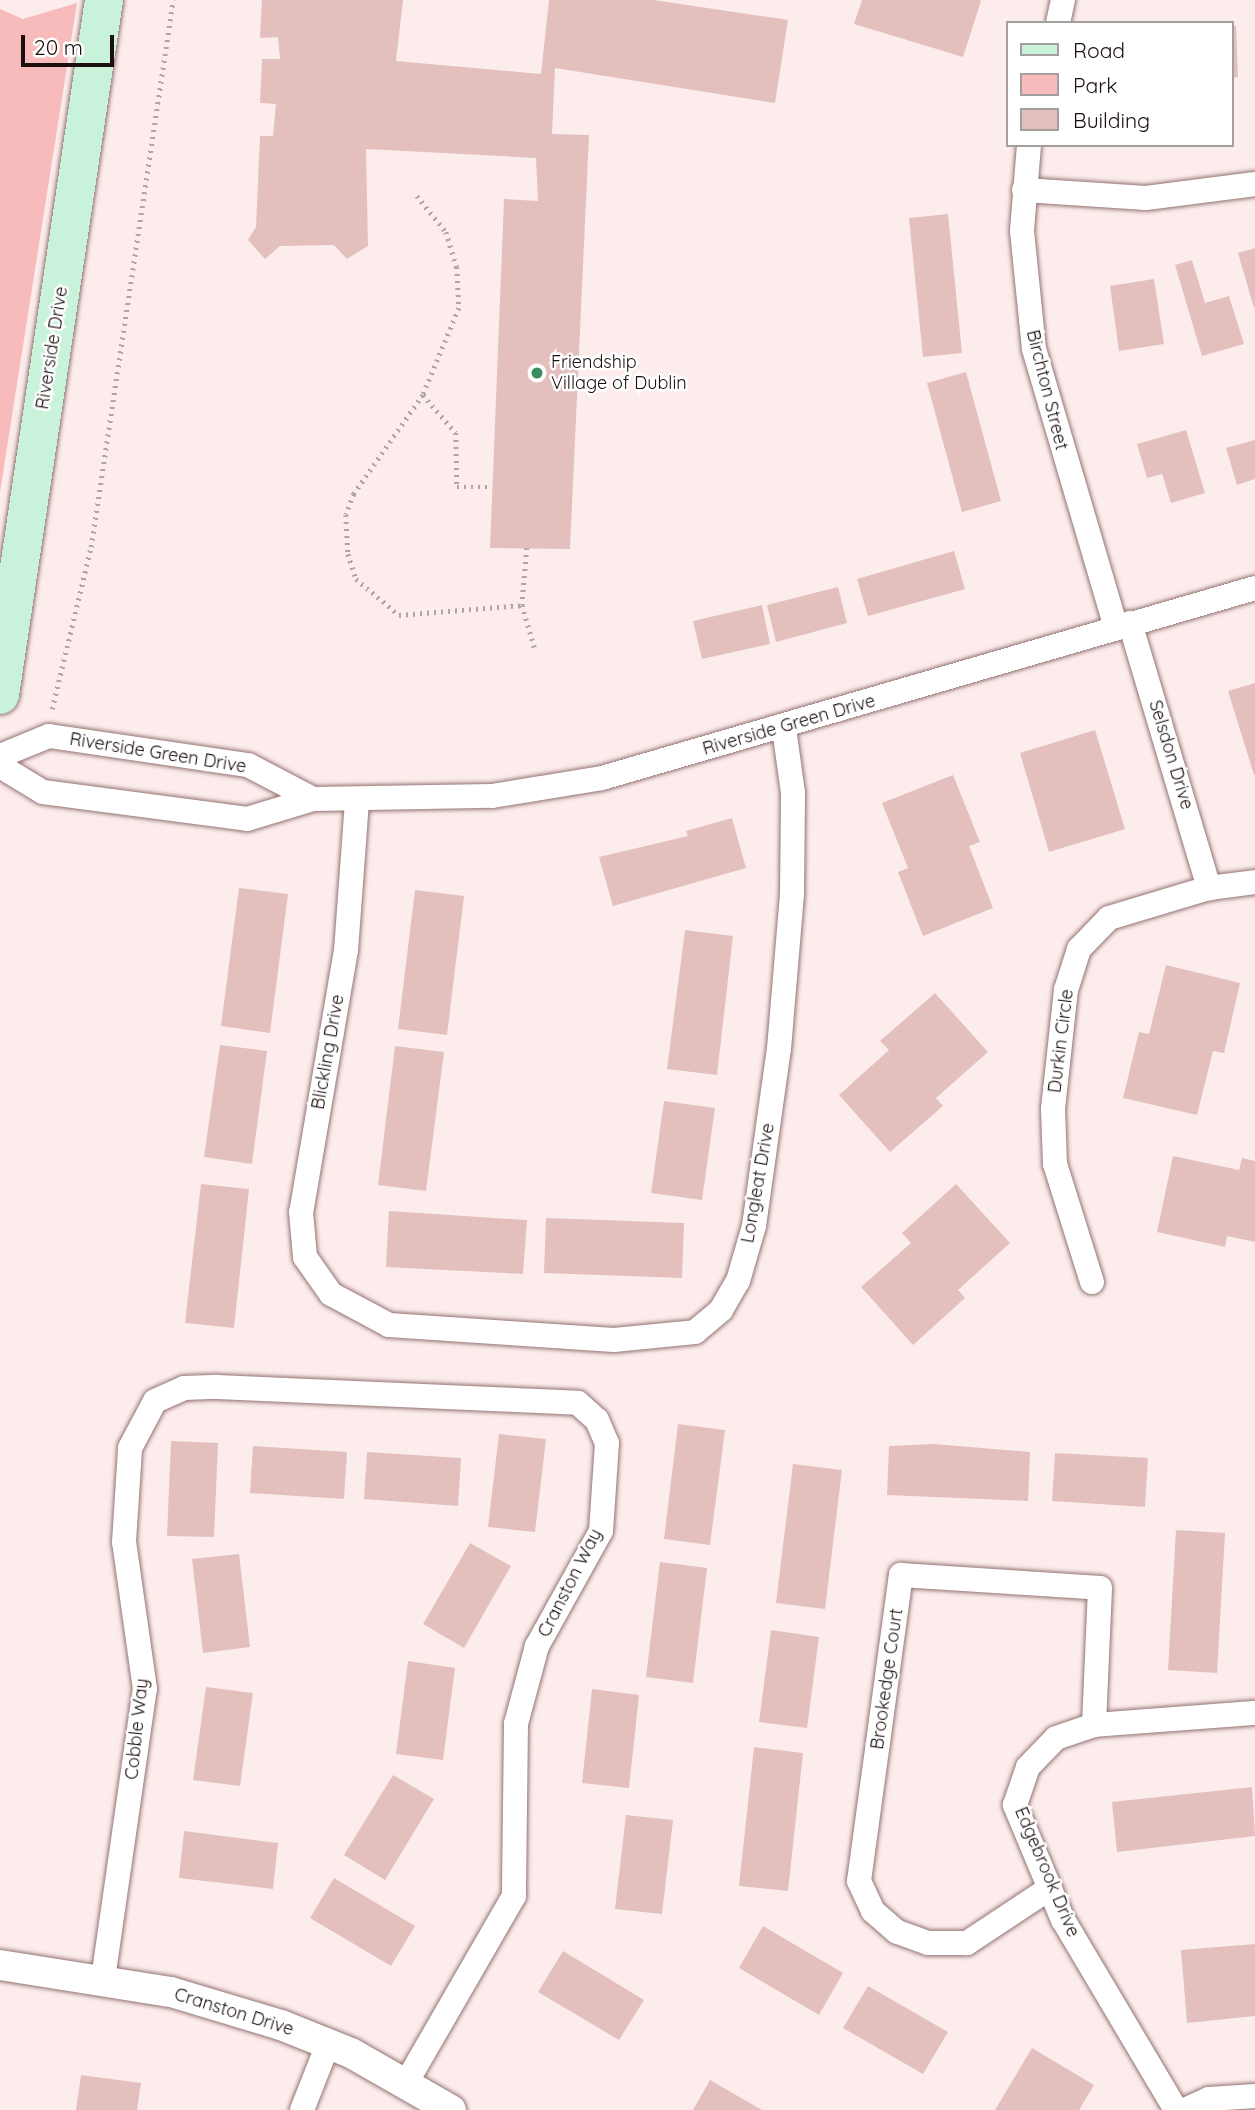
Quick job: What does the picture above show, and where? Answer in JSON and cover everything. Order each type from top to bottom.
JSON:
[{"type":"main road","name":"Riverside Drive","points":[[0,695],[104,0]]},
{"type":"street","points":[[1058,21],[1063,0]]},
{"type":"street","name":"Birchton Street","points":[[1029,147],[1024,190],[1025,294],[1034,349],[1123,625]]},
{"type":"street","points":[[1024,190],[1146,198],[1255,184]]},
{"type":"street","name":"Riverside Green Drive","points":[[0,766],[43,792],[247,819],[313,799],[456,800],[602,778],[1255,588]]},
{"type":"street","name":"Selsdon Drive","points":[[1123,625],[1209,888]]},
{"type":"street","name":"Longleat Drive","points":[[331,1294],[389,1325],[614,1340],[695,1332],[721,1310],[738,1281],[754,1226],[779,1049],[792,893],[793,793],[784,727]]},
{"type":"street","name":"Riverside Green Drive","points":[[0,756],[49,736],[248,765],[313,799]]},
{"type":"street","name":"Blickling Drive","points":[[331,1294],[305,1257],[302,1212],[346,950],[357,801]]},
{"type":"street","name":"Durkin Circle","points":[[1092,1282],[1055,1164],[1053,1109],[1066,990],[1079,949],[1109,918],[1209,888],[1255,882]]},
{"type":"street","name":"Cranston Way","points":[[155,1401],[184,1388],[217,1387],[553,1398],[578,1404],[597,1420],[607,1443],[601,1531],[537,1646],[516,1724],[514,1896],[406,2083]]},
{"type":"street","name":"Cobble Way","points":[[103,1979],[145,1689],[124,1542],[130,1447],[155,1401]]},
{"type":"street","name":"Brookedge Court","points":[[1050,1888],[967,1943],[928,1943],[897,1932],[873,1911],[859,1881],[901,1576],[1100,1588],[1094,1725]]},
{"type":"street","name":"Edgebrook Drive","points":[[1176,2110],[1050,1888],[1015,1805],[1028,1767],[1056,1738],[1094,1725],[1255,1713]]},
{"type":"street","name":"Cranston Drive","points":[[0,1965],[103,1979],[219,2006],[328,2044],[406,2083],[451,2110]]},
{"type":"street","points":[[302,2110],[328,2044]]},
{"type":"street","points":[[1185,2110],[1209,2099],[1255,2096]]},
{"type":"path","points":[[49,736],[91,547],[173,0]]},
{"type":"path","points":[[417,196],[446,232],[457,267],[459,309],[423,396],[346,515],[356,579],[398,615],[522,605]]},
{"type":"path","points":[[423,396],[456,433],[457,487],[492,487]]},
{"type":"path","points":[[527,548],[522,605],[535,649]]},
{"type":"green space","points":[[77,3],[0,492],[0,9],[23,19]]},
{"type":"building","name":"Friendship Village of Dublin","points":[[262,0],[403,0],[396,61],[541,74],[549,0],[654,0],[788,20],[775,103],[555,68],[552,134],[589,135],[570,549],[490,548],[504,199],[538,201],[536,158],[366,149],[368,246],[347,259],[334,245],[280,246],[265,259],[248,240],[256,227],[260,136],[273,136],[276,104],[260,103],[262,59],[280,59],[278,37],[260,38]]},
{"type":"building","points":[[862,0],[981,1],[963,57],[854,24]]},
{"type":"building","points":[[1234,26],[1236,26],[1238,77],[1234,78]]},
{"type":"building","points":[[948,214],[962,353],[923,357],[909,218]]},
{"type":"building","points":[[1255,248],[1255,307],[1254,308],[1238,253]]},
{"type":"building","points":[[1192,260],[1205,303],[1229,296],[1244,344],[1202,356],[1175,265]]},
{"type":"building","points":[[1154,279],[1164,344],[1119,351],[1110,286]]},
{"type":"building","points":[[966,372],[1001,501],[962,512],[927,383]]},
{"type":"building","points":[[1186,430],[1205,493],[1171,503],[1162,474],[1147,478],[1137,444]]},
{"type":"building","points":[[1255,440],[1255,479],[1237,485],[1226,448]]},
{"type":"building","points":[[954,551],[965,589],[868,616],[857,579]]},
{"type":"building","points":[[838,587],[847,623],[776,642],[767,605]]},
{"type":"building","points":[[762,605],[770,644],[702,659],[693,621]]},
{"type":"building","points":[[1255,683],[1255,775],[1254,775],[1228,691]]},
{"type":"building","points":[[1095,730],[1125,829],[1049,852],[1020,753]]},
{"type":"building","points":[[953,775],[980,842],[969,846],[993,908],[923,936],[898,872],[908,868],[882,803]]},
{"type":"building","points":[[732,818],[746,868],[613,906],[599,857],[688,836],[686,831]]},
{"type":"building","points":[[239,888],[288,894],[270,1033],[221,1026]]},
{"type":"building","points":[[415,890],[464,896],[447,1035],[398,1029]]},
{"type":"building","points":[[685,930],[733,936],[717,1075],[667,1069]]},
{"type":"building","points":[[1166,965],[1240,983],[1224,1053],[1213,1051],[1197,1115],[1123,1098],[1139,1032],[1149,1034]]},
{"type":"building","points":[[935,993],[988,1052],[936,1098],[943,1106],[890,1152],[839,1095],[889,1050],[880,1041]]},
{"type":"building","points":[[220,1045],[267,1051],[252,1164],[204,1157]]},
{"type":"building","points":[[395,1046],[444,1052],[426,1191],[378,1185]]},
{"type":"building","points":[[664,1101],[715,1108],[702,1200],[651,1193]]},
{"type":"building","points":[[1173,1156],[1239,1170],[1242,1158],[1255,1161],[1255,1242],[1227,1236],[1225,1247],[1157,1232]]},
{"type":"building","points":[[201,1184],[249,1189],[234,1328],[185,1323]]},
{"type":"building","points":[[956,1184],[1010,1243],[958,1290],[965,1298],[913,1345],[861,1287],[911,1243],[902,1233]]},
{"type":"building","points":[[389,1211],[527,1220],[523,1274],[386,1267]]},
{"type":"building","points":[[546,1218],[684,1223],[682,1278],[544,1273]]},
{"type":"building","points":[[678,1424],[725,1430],[710,1545],[664,1539]]},
{"type":"building","points":[[499,1434],[546,1439],[535,1532],[488,1527]]},
{"type":"building","points":[[171,1441],[218,1443],[214,1537],[167,1536]]},
{"type":"building","points":[[934,1444],[1030,1452],[1028,1501],[887,1495],[889,1446]]},
{"type":"building","points":[[253,1446],[347,1452],[344,1499],[250,1493]]},
{"type":"building","points":[[367,1452],[461,1458],[458,1506],[364,1499]]},
{"type":"building","points":[[1055,1453],[1148,1458],[1145,1507],[1052,1501]]},
{"type":"building","points":[[793,1464],[842,1470],[825,1609],[776,1603]]},
{"type":"building","points":[[1176,1530],[1225,1533],[1217,1673],[1168,1670]]},
{"type":"building","points":[[470,1543],[511,1566],[464,1648],[423,1624]]},
{"type":"building","points":[[239,1554],[250,1647],[203,1653],[192,1559]]},
{"type":"building","points":[[660,1562],[707,1568],[693,1683],[646,1677]]},
{"type":"building","points":[[771,1630],[819,1637],[807,1728],[759,1722]]},
{"type":"building","points":[[408,1661],[455,1668],[443,1760],[396,1754]]},
{"type":"building","points":[[206,1687],[253,1693],[240,1786],[193,1780]]},
{"type":"building","points":[[592,1689],[639,1695],[629,1788],[582,1783]]},
{"type":"building","points":[[754,1747],[803,1753],[788,1891],[739,1886]]},
{"type":"building","points":[[393,1775],[434,1799],[385,1880],[344,1855]]},
{"type":"building","points":[[1252,1787],[1255,1836],[1117,1852],[1112,1802]]},
{"type":"building","points":[[626,1815],[673,1820],[662,1914],[615,1909]]},
{"type":"building","points":[[184,1831],[278,1843],[273,1889],[179,1878]]},
{"type":"building","points":[[334,1878],[415,1926],[391,1966],[310,1918]]},
{"type":"building","points":[[763,1926],[843,1973],[819,2015],[739,1968]]},
{"type":"building","points":[[1255,1944],[1255,2016],[1187,2023],[1181,1950]]},
{"type":"building","points":[[563,1951],[644,2000],[619,2040],[538,1992]]},
{"type":"building","points":[[868,1986],[948,2032],[923,2074],[843,2028]]},
{"type":"building","points":[[1032,2048],[1094,2085],[1079,2110],[995,2110]]},
{"type":"building","points":[[81,2075],[141,2083],[137,2110],[76,2110]]},
{"type":"building","points":[[710,2080],[762,2110],[693,2110]]},
{"type":"place","name":"Friendship Village of Dublin","points":[[537,373]]}]
